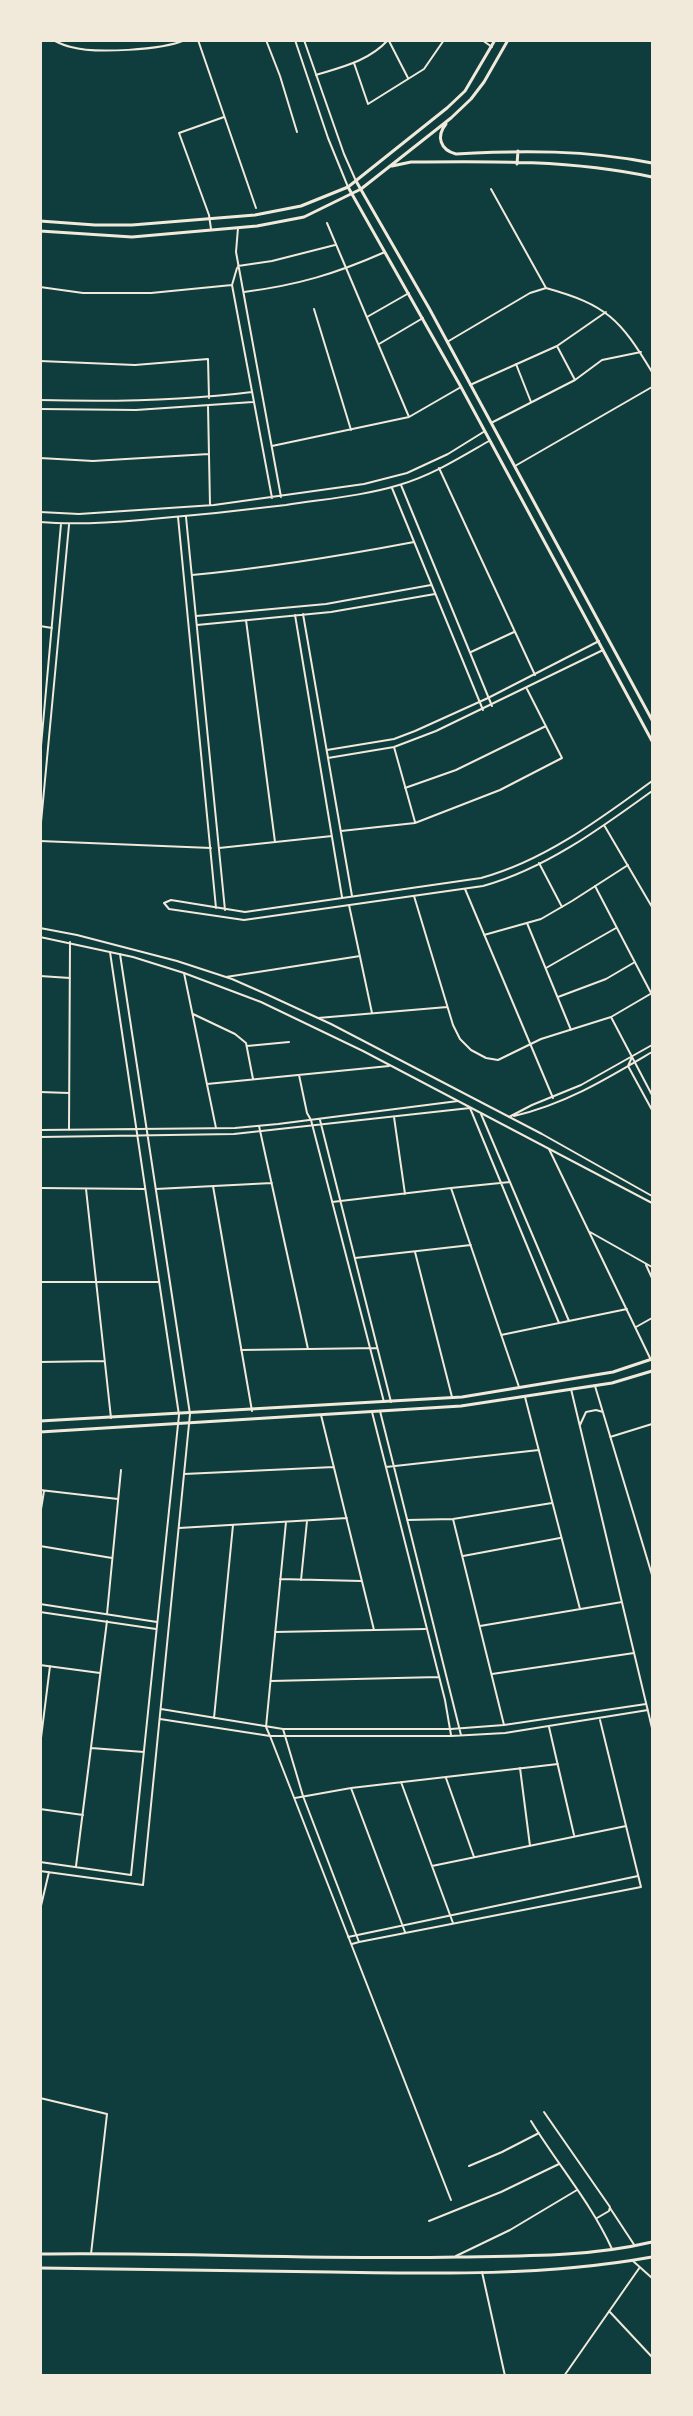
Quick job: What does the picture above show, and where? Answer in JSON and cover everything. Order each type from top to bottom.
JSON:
[{"type":"main road","points":[[40,221],[132,225],[265,214],[293,208],[348,187],[465,91],[495,40]]},
{"type":"main road","points":[[508,40],[477,90],[443,127],[440,137],[443,146],[451,153],[518,151],[582,153],[652,163]]},
{"type":"main road","points":[[40,231],[132,237],[238,228],[304,217],[361,189],[451,118]]},
{"type":"main road","points":[[518,151],[518,164]]},
{"type":"main road","points":[[387,168],[411,162],[581,166],[652,177]]},
{"type":"main road","points":[[356,181],[447,342],[652,720]]},
{"type":"main road","points":[[348,187],[461,387],[652,741]]},
{"type":"main road","points":[[40,1421],[252,1411],[453,1398],[613,1372],[652,1359]]},
{"type":"main road","points":[[40,1432],[460,1406],[628,1379],[652,1371]]},
{"type":"main road","points":[[40,2254],[454,2258],[552,2255],[612,2250],[652,2242]]},
{"type":"main road","points":[[40,2268],[371,2273],[546,2271],[604,2266],[652,2257]]},
{"type":"street","points":[[53,40],[73,48],[121,49],[156,47],[185,40]]},
{"type":"street","points":[[198,40],[256,208]]},
{"type":"street","points":[[266,40],[297,132]]},
{"type":"street","points":[[295,40],[328,138],[348,187]]},
{"type":"street","points":[[304,40],[344,154],[356,181]]},
{"type":"street","points":[[316,75],[354,63],[379,50],[388,40],[408,78]]},
{"type":"street","points":[[354,63],[368,104],[424,69],[444,40]]},
{"type":"street","points":[[482,40],[492,47]]},
{"type":"street","points":[[211,231],[210,219],[179,133],[224,117]]},
{"type":"street","points":[[491,189],[546,288]]},
{"type":"street","points":[[327,223],[409,417]]},
{"type":"street","points":[[238,228],[236,252],[238,266],[281,496]]},
{"type":"street","points":[[238,266],[272,261],[335,245]]},
{"type":"street","points":[[244,292],[295,284],[347,270],[385,252]]},
{"type":"street","points":[[238,266],[232,285],[272,498]]},
{"type":"street","points":[[40,287],[83,293],[151,293],[232,285]]},
{"type":"street","points":[[447,342],[530,292],[546,288],[578,297],[606,312],[630,335],[652,372]]},
{"type":"street","points":[[367,316],[409,293]]},
{"type":"street","points":[[314,309],[351,430]]},
{"type":"street","points":[[470,385],[557,346],[606,312]]},
{"type":"street","points":[[379,344],[423,318]]},
{"type":"street","points":[[557,346],[574,380]]},
{"type":"street","points":[[490,423],[574,380],[602,360],[641,352]]},
{"type":"street","points":[[40,361],[135,365],[208,359],[209,398]]},
{"type":"street","points":[[516,364],[531,402]]},
{"type":"street","points":[[272,446],[409,417],[461,387]]},
{"type":"street","points":[[514,467],[652,387]]},
{"type":"street","points":[[40,400],[97,402],[209,398],[252,392]]},
{"type":"street","points":[[40,409],[136,410],[254,402]]},
{"type":"street","points":[[208,406],[210,505]]},
{"type":"street","points":[[40,512],[79,514],[210,505],[272,498],[391,479],[448,454],[485,431]]},
{"type":"street","points":[[40,522],[69,524],[186,517],[342,497],[392,488],[439,468],[490,441]]},
{"type":"street","points":[[40,458],[93,461],[209,454]]},
{"type":"street","points":[[439,468],[535,676]]},
{"type":"street","points":[[401,485],[492,706]]},
{"type":"street","points":[[392,488],[483,710]]},
{"type":"street","points":[[178,517],[216,908]]},
{"type":"street","points":[[186,517],[225,910]]},
{"type":"street","points":[[40,758],[61,524]]},
{"type":"street","points":[[40,833],[69,524]]},
{"type":"street","points":[[192,575],[327,559],[414,542]]},
{"type":"street","points":[[196,616],[326,604],[431,585]]},
{"type":"street","points":[[197,625],[303,615],[435,594]]},
{"type":"street","points":[[295,615],[342,897]]},
{"type":"street","points":[[303,615],[352,896]]},
{"type":"street","points":[[246,620],[275,842]]},
{"type":"street","points":[[40,626],[52,627]]},
{"type":"street","points":[[470,652],[514,632]]},
{"type":"street","points":[[327,750],[394,739],[535,676],[599,641]]},
{"type":"street","points":[[328,758],[394,747],[436,731],[492,706],[603,650]]},
{"type":"street","points":[[341,831],[415,823],[500,790],[562,758],[527,689]]},
{"type":"street","points":[[405,788],[456,770],[546,726]]},
{"type":"street","points":[[394,747],[415,823]]},
{"type":"street","points":[[652,781],[564,842],[497,874],[270,910],[245,912],[171,900],[164,903],[169,909],[244,920],[501,882],[568,848],[652,791]]},
{"type":"street","points":[[604,825],[652,907]]},
{"type":"street","points":[[219,848],[332,836]]},
{"type":"street","points":[[40,841],[211,848]]},
{"type":"street","points":[[539,863],[562,907]]},
{"type":"street","points":[[484,936],[541,919],[628,865]]},
{"type":"street","points":[[414,896],[447,1007],[460,1039],[471,1050],[486,1058],[498,1060],[531,1044],[611,1017],[652,993],[595,886]]},
{"type":"street","points":[[465,889],[553,1098]]},
{"type":"street","points":[[350,905],[372,1013]]},
{"type":"street","points":[[527,923],[571,1030]]},
{"type":"street","points":[[546,968],[617,927]]},
{"type":"street","points":[[40,928],[118,945],[225,977],[317,1018],[508,1117],[652,1196]]},
{"type":"street","points":[[40,937],[120,954],[184,973],[261,1002],[391,1065],[652,1203]]},
{"type":"street","points":[[69,1130],[70,942]]},
{"type":"street","points":[[110,952],[179,1414],[130,1884]]},
{"type":"street","points":[[40,1871],[143,1885],[190,1414],[120,954]]},
{"type":"street","points":[[225,977],[360,956]]},
{"type":"street","points":[[558,998],[606,979],[634,962]]},
{"type":"street","points":[[184,973],[216,1128]]},
{"type":"street","points":[[40,976],[70,978]]},
{"type":"street","points":[[317,1018],[447,1007]]},
{"type":"street","points":[[193,1014],[235,1034],[247,1046],[253,1079]]},
{"type":"street","points":[[611,1017],[652,1095]]},
{"type":"street","points":[[247,1046],[289,1042]]},
{"type":"street","points":[[508,1117],[553,1098],[652,1045]]},
{"type":"street","points":[[508,1117],[538,1110],[568,1099],[652,1052]]},
{"type":"street","points":[[628,1066],[632,1057]]},
{"type":"street","points":[[207,1084],[391,1065]]},
{"type":"street","points":[[628,1066],[652,1110]]},
{"type":"street","points":[[299,1075],[307,1113],[313,1127],[384,1402]]},
{"type":"street","points":[[40,1092],[69,1094]]},
{"type":"street","points":[[40,1131],[259,1126],[458,1101]]},
{"type":"street","points":[[40,1137],[260,1132],[470,1108]]},
{"type":"street","points":[[470,1108],[559,1323]]},
{"type":"street","points":[[481,1113],[569,1321]]},
{"type":"street","points":[[394,1117],[405,1194]]},
{"type":"street","points":[[320,1119],[392,1402]]},
{"type":"street","points":[[259,1126],[308,1349]]},
{"type":"street","points":[[549,1149],[652,1359]]},
{"type":"street","points":[[332,1202],[510,1182]]},
{"type":"street","points":[[156,1189],[272,1183]]},
{"type":"street","points":[[213,1186],[252,1411]]},
{"type":"street","points":[[40,1188],[146,1189]]},
{"type":"street","points":[[451,1188],[519,1388]]},
{"type":"street","points":[[86,1189],[111,1418]]},
{"type":"street","points":[[589,1231],[652,1267]]},
{"type":"street","points":[[355,1258],[471,1245]]},
{"type":"street","points":[[415,1252],[453,1398]]},
{"type":"street","points":[[645,1264],[652,1278]]},
{"type":"street","points":[[40,1282],[159,1282]]},
{"type":"street","points":[[501,1335],[627,1309]]},
{"type":"street","points":[[636,1327],[652,1318]]},
{"type":"street","points":[[241,1350],[378,1348]]},
{"type":"street","points":[[40,1362],[105,1361]]},
{"type":"street","points":[[595,1385],[652,1575]]},
{"type":"street","points":[[571,1389],[652,1728]]},
{"type":"street","points":[[525,1396],[580,1609]]},
{"type":"street","points":[[580,1425],[586,1412],[596,1410],[603,1412]]},
{"type":"street","points":[[372,1412],[439,1677],[451,1736]]},
{"type":"street","points":[[381,1412],[461,1736]]},
{"type":"street","points":[[321,1415],[374,1630]]},
{"type":"street","points":[[610,1437],[652,1424]]},
{"type":"street","points":[[386,1467],[539,1450]]},
{"type":"street","points":[[184,1474],[334,1467]]},
{"type":"street","points":[[107,1614],[121,1470]]},
{"type":"street","points":[[40,1515],[42,1490],[118,1499]]},
{"type":"street","points":[[407,1520],[453,1519],[552,1503]]},
{"type":"street","points":[[179,1528],[346,1518]]},
{"type":"street","points":[[453,1519],[504,1725]]},
{"type":"street","points":[[301,1580],[308,1521]]},
{"type":"street","points":[[286,1522],[266,1727],[451,2200]]},
{"type":"street","points":[[214,1718],[233,1525]]},
{"type":"street","points":[[463,1556],[561,1538]]},
{"type":"street","points":[[40,1546],[112,1558]]},
{"type":"street","points":[[648,1560],[652,1558]]},
{"type":"street","points":[[280,1580],[362,1581]]},
{"type":"street","points":[[480,1626],[622,1602]]},
{"type":"street","points":[[40,1604],[157,1622]]},
{"type":"street","points":[[40,1612],[156,1629]]},
{"type":"street","points":[[76,1867],[106,1622]]},
{"type":"street","points":[[275,1632],[427,1629]]},
{"type":"street","points":[[492,1674],[634,1653]]},
{"type":"street","points":[[40,1665],[100,1673]]},
{"type":"street","points":[[40,1746],[50,1666]]},
{"type":"street","points":[[271,1681],[439,1677]]},
{"type":"street","points":[[161,1709],[283,1729],[451,1729],[504,1725],[646,1704]]},
{"type":"street","points":[[160,1719],[270,1736],[461,1736],[549,1727],[648,1710]]},
{"type":"street","points":[[351,1944],[641,1887],[600,1719]]},
{"type":"street","points":[[549,1727],[574,1837]]},
{"type":"street","points":[[283,1729],[303,1796],[359,1942]]},
{"type":"street","points":[[91,1748],[144,1752]]},
{"type":"street","points":[[295,1798],[351,1788],[558,1764]]},
{"type":"street","points":[[520,1768],[530,1846]]},
{"type":"street","points":[[446,1777],[474,1857]]},
{"type":"street","points":[[401,1782],[453,1923]]},
{"type":"street","points":[[351,1788],[405,1932]]},
{"type":"street","points":[[40,1809],[83,1815]]},
{"type":"street","points":[[432,1866],[627,1826]]},
{"type":"street","points":[[40,1862],[131,1875]]},
{"type":"street","points":[[40,1910],[49,1872]]},
{"type":"street","points":[[348,1937],[639,1876]]},
{"type":"street","points":[[40,2098],[107,2114],[91,2253]]},
{"type":"street","points":[[544,2112],[634,2246]]},
{"type":"street","points":[[531,2121],[597,2218],[612,2250]]},
{"type":"street","points":[[469,2166],[539,2133]]},
{"type":"street","points":[[429,2221],[501,2192],[559,2164]]},
{"type":"street","points":[[454,2258],[510,2230],[577,2190]]},
{"type":"street","points":[[597,2218],[610,2208]]},
{"type":"street","points":[[633,2261],[652,2277]]},
{"type":"street","points":[[564,2376],[640,2267]]},
{"type":"street","points":[[482,2272],[505,2376]]},
{"type":"street","points":[[609,2311],[652,2357]]}]
